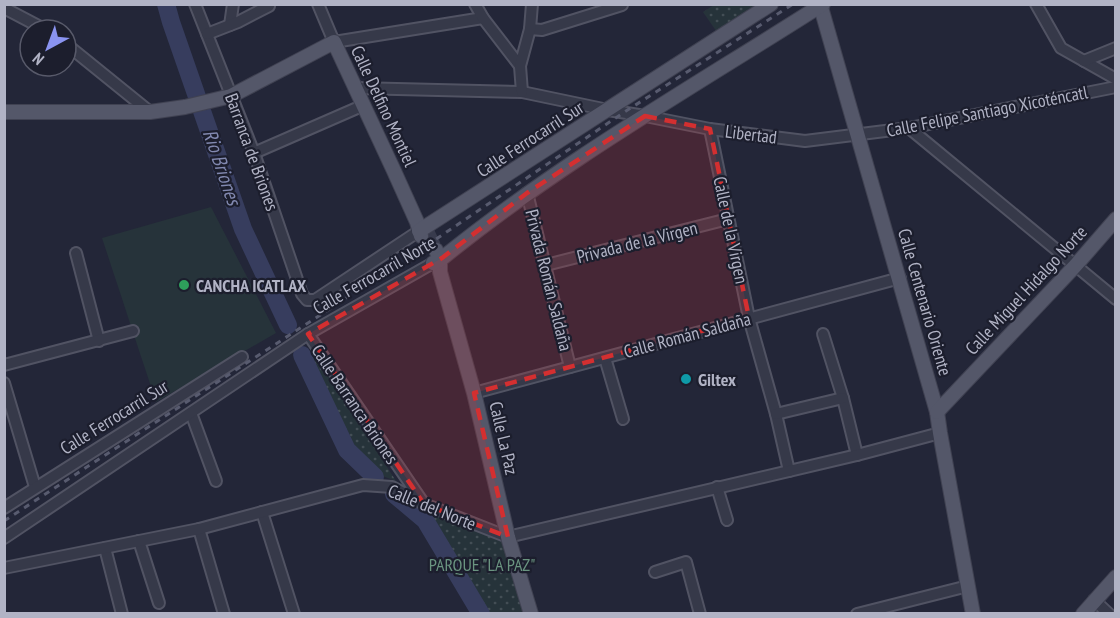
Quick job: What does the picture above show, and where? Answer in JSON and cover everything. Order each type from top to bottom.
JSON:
[{"type":"main road","name":"Calle Ferrocarril Sur","points":[[422,230],[771,4]]},
{"type":"main road","name":"Calle Ferrocarril Norte","points":[[436,260],[527,193],[821,5]]},
{"type":"main road","name":"Calle Centenario Oriente","points":[[821,5],[937,412],[973,614]]},
{"type":"main road","name":"Calle Delfino Montiel","points":[[334,42],[422,230]]},
{"type":"main road","points":[[4,112],[150,112],[185,107],[231,96],[334,42]]},
{"type":"main road","name":"Calle Miguel Hidalgo Norte","points":[[937,412],[1076,265],[1116,219]]},
{"type":"main road","name":"Calle La Paz","points":[[436,260],[474,393],[508,537],[531,614]]},
{"type":"main road","points":[[1083,614],[1116,577]]},
{"type":"street","name":"Barranca de Briones","points":[[195,4],[254,153],[302,294],[307,300]]},
{"type":"street","points":[[230,25],[233,4]]},
{"type":"street","points":[[207,34],[269,6],[268,4]]},
{"type":"street","name":"Calle Delfino Montiel","points":[[318,4],[334,42]]},
{"type":"street","points":[[475,4],[520,66]]},
{"type":"street","points":[[522,92],[520,66],[530,29],[532,4]]},
{"type":"street","points":[[1036,4],[1061,48],[1116,79]]},
{"type":"street","points":[[530,29],[542,30],[622,5]]},
{"type":"street","points":[[4,8],[23,18]]},
{"type":"street","points":[[334,42],[483,18]]},
{"type":"street","points":[[1084,61],[1116,48]]},
{"type":"street","points":[[78,54],[150,112]]},
{"type":"street","name":"Calle Felipe Santiago Xicoténcatl","points":[[858,134],[909,128],[1116,87]]},
{"type":"street","points":[[356,88],[522,92],[645,116]]},
{"type":"street","points":[[254,153],[364,105]]},
{"type":"street","name":"Libertad","points":[[645,116],[710,129],[805,141],[858,134]]},
{"type":"street","points":[[909,128],[1116,299]]},
{"type":"street","name":"Calle de la Virgen","points":[[710,129],[749,318],[776,414],[789,471]]},
{"type":"street","name":"Privada Román Saldaña","points":[[527,193],[570,367]]},
{"type":"street","name":"Privada de la Virgen","points":[[546,265],[728,219]]},
{"type":"street","name":"Calle Ferrocarril Sur","points":[[307,300],[315,300],[422,230]]},
{"type":"street","points":[[76,253],[99,341]]},
{"type":"street","name":"Calle Ferrocarril Norte","points":[[4,538],[308,334],[436,260]]},
{"type":"street","name":"Calle Román Saldaña","points":[[474,393],[900,278]]},
{"type":"street","points":[[4,365],[133,331]]},
{"type":"street","name":"Calle Barranca Briones","points":[[308,334],[424,504]]},
{"type":"street","points":[[824,334],[857,455]]},
{"type":"street","name":"Calle Ferrocarril Sur","points":[[4,508],[242,357]]},
{"type":"street","points":[[605,357],[623,419]]},
{"type":"street","points":[[4,383],[35,488]]},
{"type":"street","points":[[776,414],[843,398]]},
{"type":"street","points":[[191,413],[216,481]]},
{"type":"street","points":[[508,537],[857,455],[940,433]]},
{"type":"street","name":"Calle del Norte","points":[[4,568],[200,529],[363,485],[392,487],[424,504],[508,537]]},
{"type":"street","points":[[717,488],[727,520]]},
{"type":"street","points":[[262,512],[294,614]]},
{"type":"street","points":[[200,529],[224,614]]},
{"type":"street","points":[[139,541],[159,603]]},
{"type":"street","points":[[105,548],[122,614]]},
{"type":"street","points":[[655,572],[686,562],[700,614]]},
{"type":"street","points":[[857,614],[968,586]]},
{"type":"street","points":[[1094,600],[1109,614]]},
{"type":"highlighted area","points":[[645,116],[710,129],[749,318],[474,393],[508,537],[424,504],[308,334],[442,258],[527,193]]},
{"type":"green space","points":[[714,5],[763,5],[719,35],[703,12]]},
{"type":"green space","name":"CANCHA ICATLAX","points":[[211,207],[276,333],[156,402],[102,238]]},
{"type":"green space","points":[[313,352],[396,481],[380,475],[354,448],[307,357]]},
{"type":"green space","name":"PARQUE \"LA PAZ\"","points":[[420,509],[504,542],[523,613],[481,613]]},
{"type":"waterway","name":"Rio Briones","points":[[166,4],[243,229],[288,325]]},
{"type":"waterway","name":"Rio Briones","points":[[302,355],[347,450],[375,477]]},
{"type":"waterway","name":"Rio Briones","points":[[394,494],[425,520],[481,614]]},
{"type":"tunnel","points":[[428,233],[436,250]]},
{"type":"railway","points":[[4,521],[417,252],[623,113],[793,4]]},
{"type":"place","name":"CANCHA ICATLAX","points":[[184,285]]},
{"type":"place","name":"Giltex","points":[[686,379]]}]
